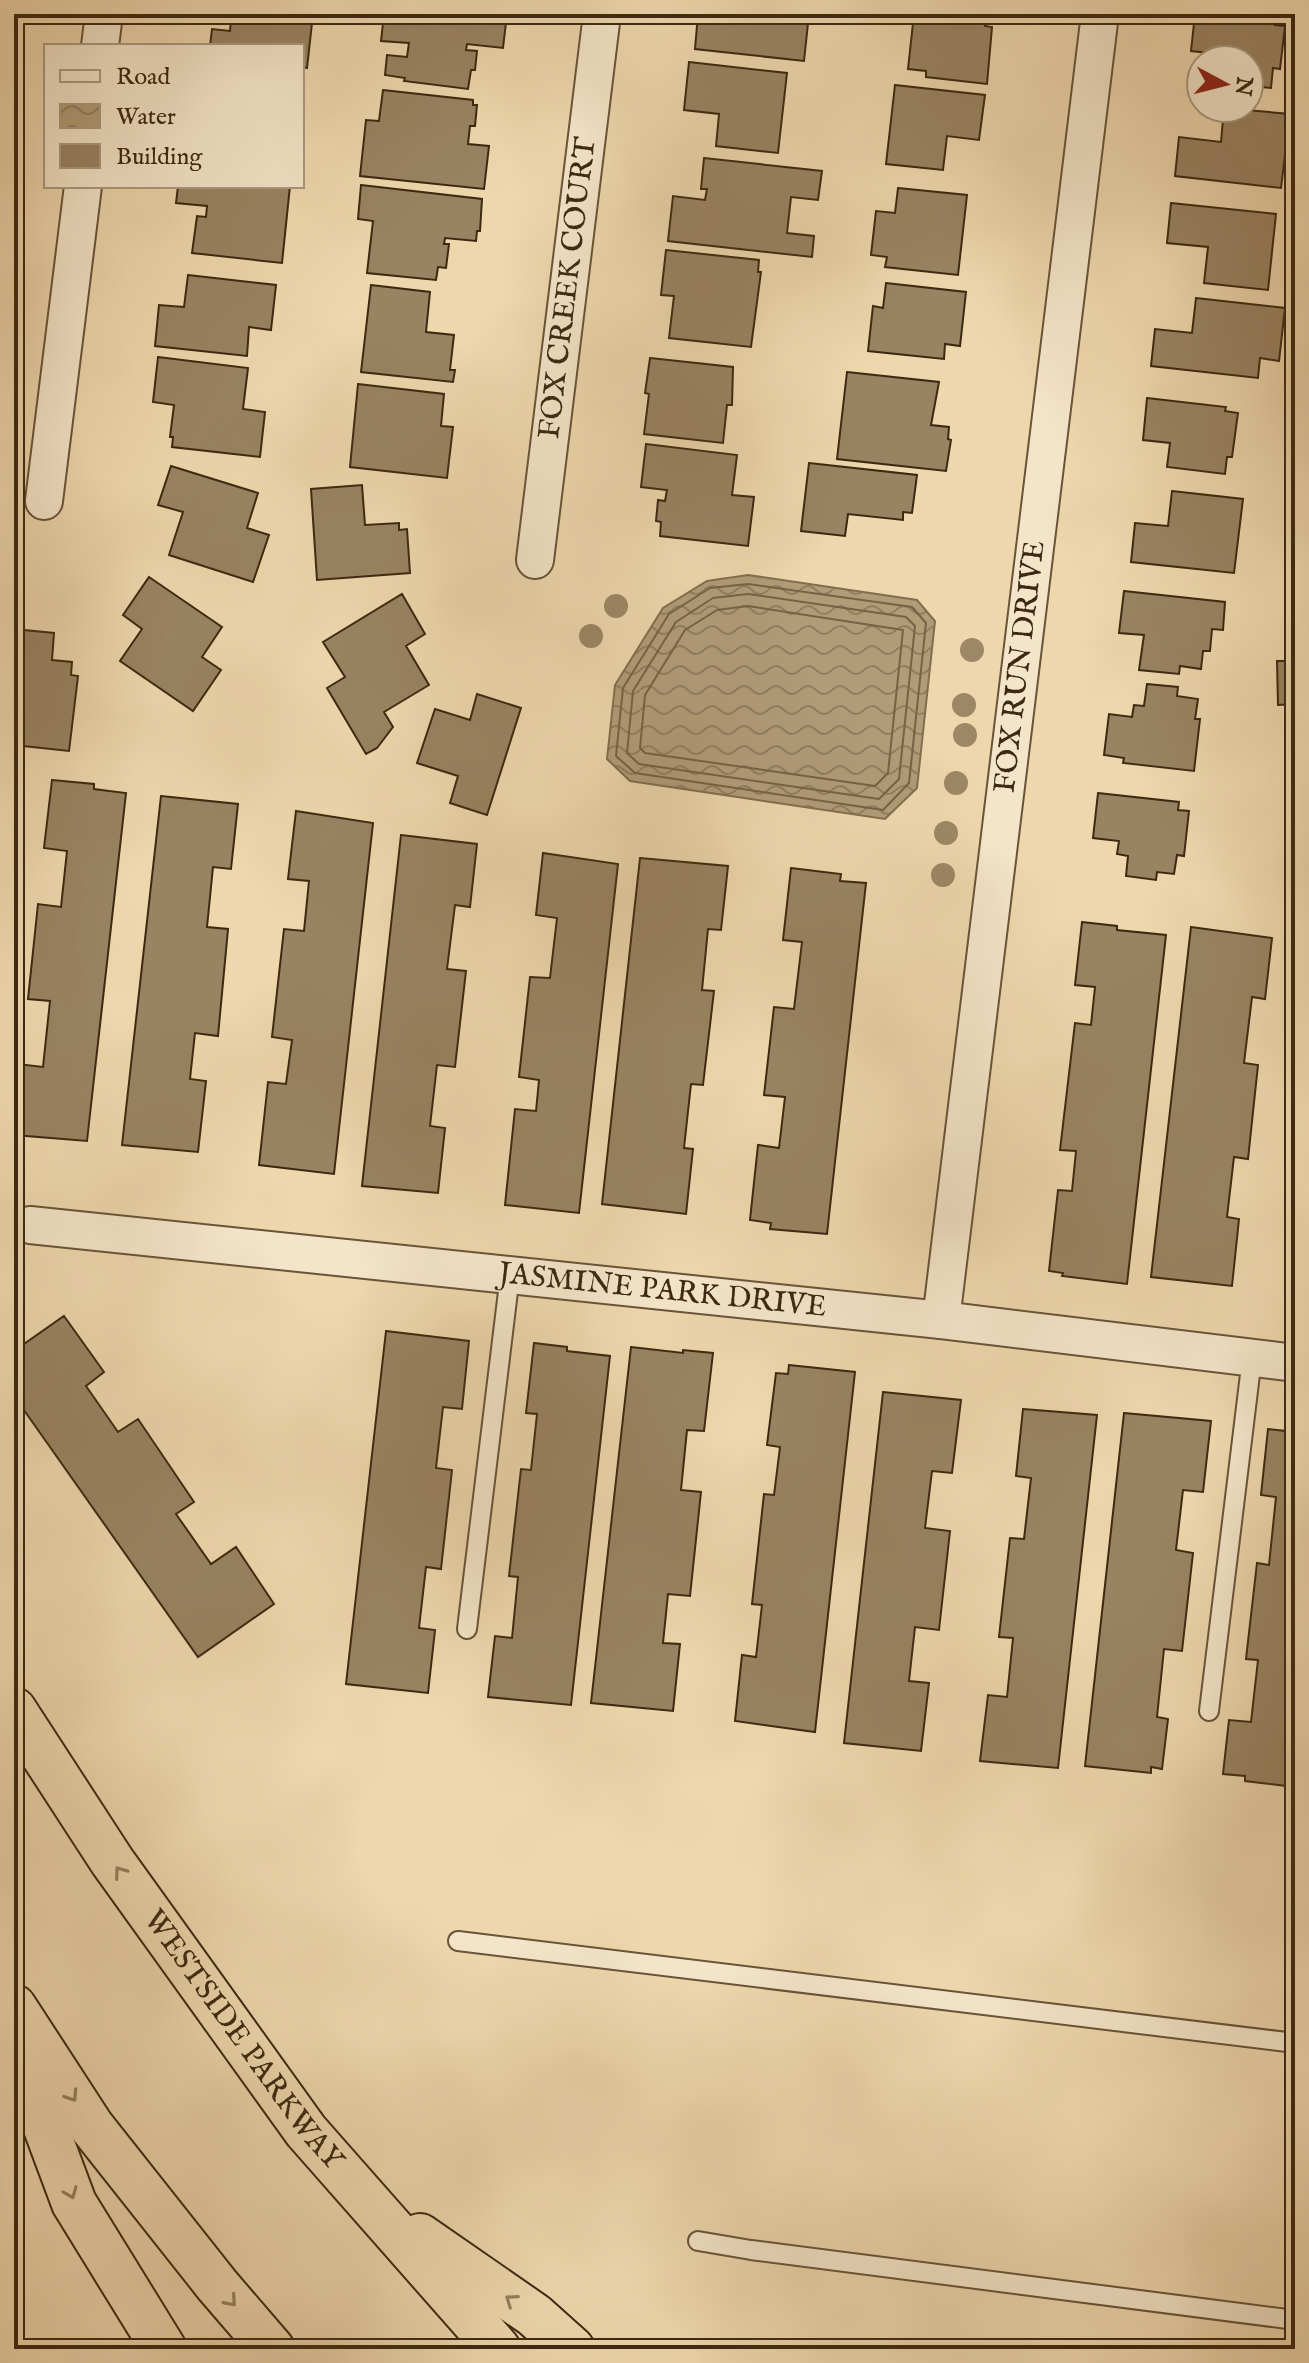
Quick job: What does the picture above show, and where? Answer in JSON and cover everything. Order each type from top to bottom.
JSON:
[{"type":"highway","name":"WESTSIDE PARKWAY","points":[[14,1710],[112,1861],[306,2131],[498,2349]]},
{"type":"highway","points":[[14,2007],[92,2127],[217,2285],[272,2349]]},
{"type":"highway","points":[[14,2042],[74,2203],[164,2349]]},
{"type":"highway","points":[[306,2131],[373,2204],[534,2315],[572,2349]]},
{"type":"street","name":"FOX CREEK COURT","points":[[535,560],[602,14]]},
{"type":"street","name":"FOX RUN DRIVE","points":[[941,1320],[1100,14]]},
{"type":"street","points":[[44,501],[83,188]]},
{"type":"street","name":"JASMINE PARK DRIVE","points":[[30,1225],[941,1320],[1295,1363]]},
{"type":"lane","points":[[467,1629],[510,1275]]},
{"type":"lane","points":[[1209,1711],[1252,1358]]},
{"type":"lane","points":[[458,1941],[1295,2043]]},
{"type":"lane","points":[[698,2241],[1295,2320]]},
{"type":"water","points":[[748,575],[917,600],[935,621],[917,788],[885,819],[630,781],[607,759],[615,685],[663,608],[707,581]]},
{"type":"building","points":[[199,14],[313,14],[307,68],[304,67],[304,44],[210,44],[212,29],[230,31],[231,18]]},
{"type":"building","points":[[384,14],[507,14],[503,48],[467,44],[466,50],[477,51],[475,70],[471,70],[468,89],[404,81],[405,78],[385,75],[387,55],[407,57],[409,43],[381,41]]},
{"type":"building","points":[[698,14],[809,14],[804,61],[695,49]]},
{"type":"building","points":[[914,14],[987,14],[985,26],[992,27],[987,84],[926,77],[926,71],[908,69]]},
{"type":"building","points":[[1195,14],[1235,14],[1275,19],[1275,25],[1285,26],[1280,69],[1273,68],[1271,88],[1265,87],[1265,44],[1192,44]]},
{"type":"building","points":[[689,62],[787,73],[778,153],[716,146],[719,114],[684,110]]},
{"type":"building","points":[[895,85],[985,95],[979,140],[947,136],[943,170],[886,164]]},
{"type":"building","points":[[383,90],[473,100],[473,105],[477,105],[475,126],[470,126],[468,144],[489,146],[484,189],[360,176],[366,120],[379,121]]},
{"type":"building","points":[[1265,112],[1290,114],[1281,188],[1175,176],[1179,137],[1221,142],[1223,124],[1265,124]]},
{"type":"building","points":[[704,158],[822,171],[818,200],[791,197],[787,233],[814,236],[812,257],[668,241],[673,196],[705,200],[707,189],[701,189]]},
{"type":"building","points":[[361,185],[482,199],[480,231],[477,231],[476,241],[445,238],[444,244],[449,244],[446,268],[438,267],[436,280],[367,273],[373,221],[358,219]]},
{"type":"building","points":[[178,188],[290,188],[282,263],[192,253],[197,216],[206,217],[207,206],[176,203]]},
{"type":"building","points":[[898,188],[967,195],[958,275],[885,267],[887,257],[871,255],[876,211],[895,213]]},
{"type":"building","points":[[1171,203],[1276,214],[1268,290],[1204,283],[1208,247],[1167,243]]},
{"type":"building","points":[[666,250],[759,260],[758,272],[761,272],[751,347],[669,338],[674,296],[661,295]]},
{"type":"building","points":[[188,275],[276,285],[271,330],[249,327],[247,356],[155,346],[159,305],[184,307]]},
{"type":"building","points":[[886,283],[966,292],[960,346],[945,344],[944,359],[868,351],[873,306],[883,308]]},
{"type":"building","points":[[371,285],[430,292],[426,332],[454,335],[450,370],[455,370],[453,382],[361,372]]},
{"type":"building","points":[[1196,298],[1285,308],[1279,361],[1260,358],[1258,378],[1151,366],[1155,329],[1192,333]]},
{"type":"building","points":[[158,357],[248,368],[243,409],[265,412],[260,457],[172,447],[173,437],[170,437],[174,405],[153,402]]},
{"type":"building","points":[[650,358],[733,367],[732,405],[727,405],[723,443],[644,434]]},
{"type":"building","points":[[847,372],[939,382],[931,425],[949,427],[948,439],[951,440],[946,471],[837,459]]},
{"type":"building","points":[[358,384],[444,394],[441,426],[453,427],[447,478],[350,467]]},
{"type":"building","points":[[1147,398],[1226,407],[1225,411],[1238,413],[1232,457],[1227,457],[1225,474],[1167,467],[1170,443],[1143,440]]},
{"type":"building","points":[[646,444],[737,455],[732,495],[754,497],[748,546],[660,536],[661,522],[656,521],[658,500],[665,501],[667,490],[641,487]]},
{"type":"building","points":[[809,463],[917,475],[912,513],[903,512],[903,520],[848,514],[845,536],[801,531]]},
{"type":"building","points":[[171,466],[258,493],[247,528],[269,535],[253,582],[169,555],[183,512],[158,505]]},
{"type":"building","points":[[362,485],[365,525],[399,523],[399,530],[407,529],[410,573],[317,580],[311,489]]},
{"type":"building","points":[[1172,491],[1243,499],[1234,573],[1131,562],[1135,523],[1168,526]]},
{"type":"building","points":[[149,577],[222,627],[202,657],[221,670],[193,711],[120,661],[142,629],[123,615]]},
{"type":"building","points":[[1124,591],[1225,602],[1223,630],[1212,629],[1210,651],[1203,651],[1201,669],[1180,666],[1179,674],[1139,670],[1144,635],[1119,633]]},
{"type":"building","points":[[402,594],[425,634],[406,646],[429,685],[384,712],[393,727],[377,748],[366,754],[327,688],[345,677],[323,642]]},
{"type":"building","points":[[1295,626],[1295,704],[1278,705],[1277,661],[1294,661]]},
{"type":"building","points":[[14,629],[54,633],[52,660],[72,662],[71,675],[78,676],[69,751],[14,745]]},
{"type":"building","points":[[1147,684],[1178,687],[1177,696],[1198,699],[1195,719],[1200,719],[1194,771],[1123,763],[1124,758],[1104,755],[1109,714],[1132,717],[1134,705],[1144,706]]},
{"type":"building","points":[[477,694],[521,708],[487,815],[450,803],[458,776],[417,763],[435,709],[470,720]]},
{"type":"building","points":[[52,780],[94,784],[94,789],[126,793],[87,1141],[14,1135],[18,1064],[43,1067],[50,1001],[28,999],[38,904],[61,907],[67,851],[44,848]]},
{"type":"building","points":[[1098,793],[1179,802],[1178,810],[1189,811],[1184,856],[1177,855],[1174,874],[1157,872],[1156,880],[1126,876],[1128,856],[1117,854],[1119,841],[1093,838]]},
{"type":"building","points":[[161,796],[238,804],[231,869],[213,867],[207,927],[228,929],[218,1036],[195,1033],[190,1079],[206,1081],[198,1152],[122,1145]]},
{"type":"building","points":[[296,811],[373,823],[334,1174],[259,1165],[268,1082],[286,1084],[292,1040],[272,1037],[284,929],[304,931],[309,881],[288,879]]},
{"type":"building","points":[[401,835],[477,844],[470,907],[455,905],[447,969],[466,971],[455,1067],[437,1065],[430,1126],[445,1128],[438,1193],[362,1186]]},
{"type":"building","points":[[543,853],[618,864],[579,1213],[505,1205],[515,1109],[536,1111],[539,1080],[519,1077],[530,977],[550,978],[557,918],[536,915]]},
{"type":"building","points":[[640,858],[728,866],[721,930],[708,929],[702,990],[714,991],[703,1085],[691,1084],[684,1148],[693,1149],[686,1214],[602,1204]]},
{"type":"building","points":[[791,868],[841,874],[840,881],[866,883],[827,1234],[770,1229],[771,1223],[750,1220],[758,1145],[779,1148],[785,1097],[764,1095],[774,1007],[794,1009],[802,942],[783,940]]},
{"type":"building","points":[[1082,922],[1117,926],[1117,930],[1166,935],[1127,1284],[1062,1276],[1063,1273],[1049,1271],[1058,1190],[1072,1191],[1076,1151],[1060,1150],[1075,1023],[1091,1025],[1095,987],[1075,985]]},
{"type":"building","points":[[1191,927],[1272,938],[1265,999],[1252,997],[1244,1063],[1258,1065],[1248,1159],[1234,1157],[1227,1217],[1239,1219],[1232,1286],[1151,1277]]},
{"type":"building","points":[[64,1316],[104,1372],[86,1386],[118,1432],[138,1419],[194,1502],[176,1514],[211,1564],[236,1547],[274,1604],[198,1657],[14,1396],[14,1351]]},
{"type":"building","points":[[386,1331],[469,1341],[462,1409],[443,1407],[436,1468],[452,1470],[441,1569],[426,1567],[419,1628],[435,1630],[428,1693],[346,1684]]},
{"type":"building","points":[[534,1343],[610,1356],[571,1705],[488,1697],[495,1636],[512,1638],[518,1577],[509,1576],[521,1469],[531,1470],[537,1414],[526,1413]]},
{"type":"building","points":[[631,1347],[713,1353],[704,1431],[687,1430],[681,1490],[701,1492],[690,1596],[668,1594],[663,1643],[680,1644],[673,1711],[591,1703]]},
{"type":"building","points":[[789,1365],[855,1372],[815,1732],[735,1721],[742,1655],[756,1657],[762,1605],[752,1604],[764,1494],[774,1495],[780,1447],[767,1445],[776,1373],[788,1374]]},
{"type":"building","points":[[883,1392],[961,1400],[952,1473],[932,1471],[925,1528],[950,1531],[939,1630],[915,1627],[909,1681],[929,1683],[921,1751],[844,1743]]},
{"type":"building","points":[[1023,1409],[1097,1415],[1058,1768],[980,1761],[988,1695],[1007,1697],[1013,1638],[999,1637],[1010,1538],[1024,1539],[1031,1478],[1016,1476]]},
{"type":"building","points":[[1124,1413],[1211,1421],[1203,1492],[1183,1490],[1176,1550],[1193,1553],[1182,1651],[1164,1649],[1157,1717],[1168,1719],[1162,1769],[1151,1767],[1151,1773],[1085,1766]]},
{"type":"building","points":[[1268,1429],[1295,1432],[1295,1787],[1245,1781],[1245,1776],[1223,1774],[1229,1720],[1251,1722],[1258,1660],[1246,1659],[1257,1563],[1269,1565],[1276,1497],[1261,1495]]}]
